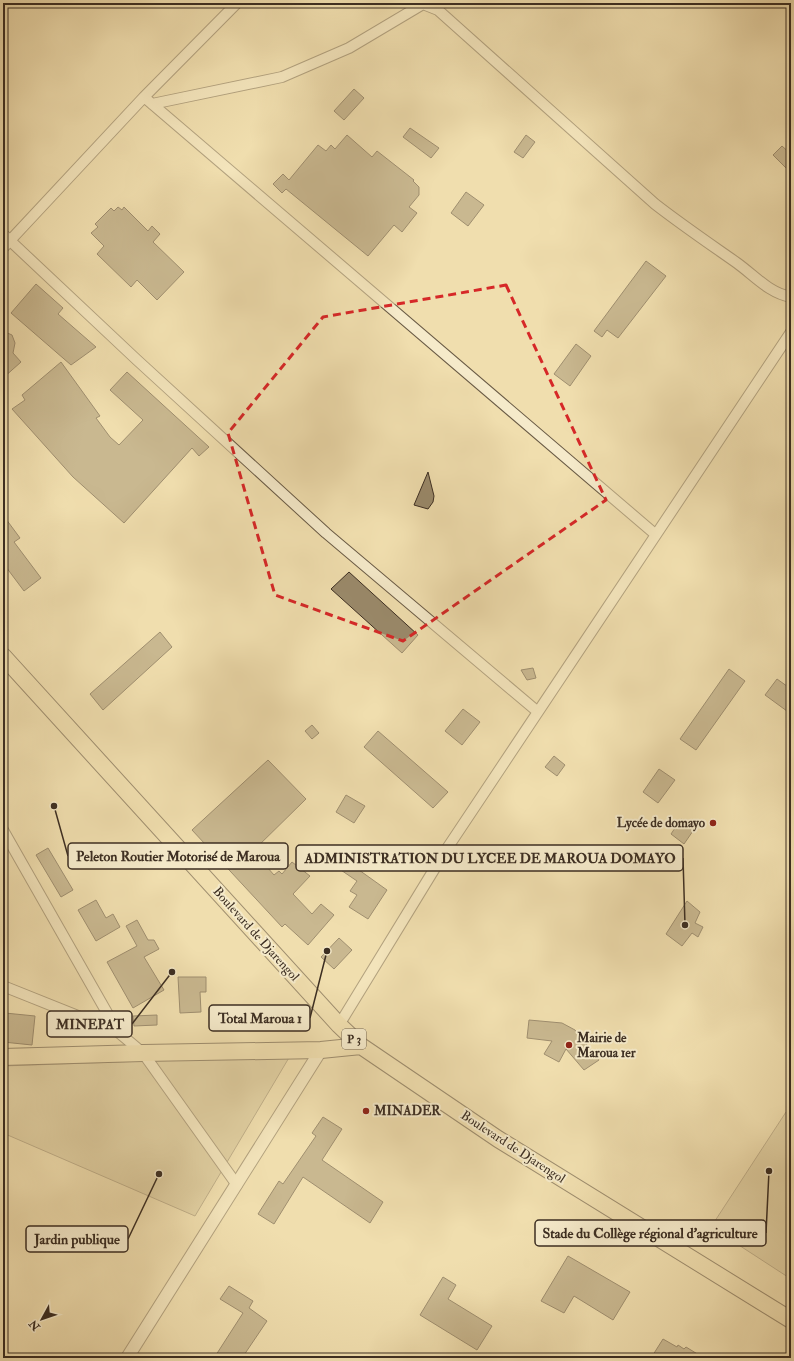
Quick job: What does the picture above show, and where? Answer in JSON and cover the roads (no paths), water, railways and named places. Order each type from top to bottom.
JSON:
[{"type":"main road","name":"Boulevard de Djarengol","points":[[3,656],[339,1025],[361,1046],[498,1139],[791,1320]]},
{"type":"main road","points":[[3,1057],[320,1050],[361,1046]]},
{"type":"street","points":[[7,245],[144,97],[237,3]]},
{"type":"street","points":[[152,104],[282,77],[349,48],[424,4],[438,10],[655,204],[690,231],[739,264],[769,289],[783,296],[791,297]]},
{"type":"street","points":[[144,97],[655,534]]},
{"type":"street","points":[[3,234],[7,245],[137,360],[326,533],[538,712]]},
{"type":"street","points":[[339,1025],[446,850],[655,534],[791,332]]},
{"type":"street","points":[[3,830],[118,1032]]},
{"type":"street","points":[[3,986],[118,1032],[143,1053],[237,1185]]},
{"type":"street","points":[[127,1358],[237,1185],[320,1050]]},
{"type":"place","name":"Peleton Routier Motorisé de Maroua","points":[[54,806]]},
{"type":"place","name":"Lycée de domayo","points":[[713,823]]},
{"type":"place","name":"ADMINISTRATION DU LYCEE DE MAROUA DOMAYO","points":[[685,925]]},
{"type":"place","name":"Total Maroua 1","points":[[327,951]]},
{"type":"place","name":"MINEPAT","points":[[172,972]]},
{"type":"place","name":"Mairie de Maroua 1er","points":[[569,1045]]},
{"type":"place","name":"MINADER","points":[[366,1111]]},
{"type":"place","name":"Stade du Collège régional d'agriculture","points":[[769,1171]]},
{"type":"place","name":"Jardin publique","points":[[159,1174]]}]
